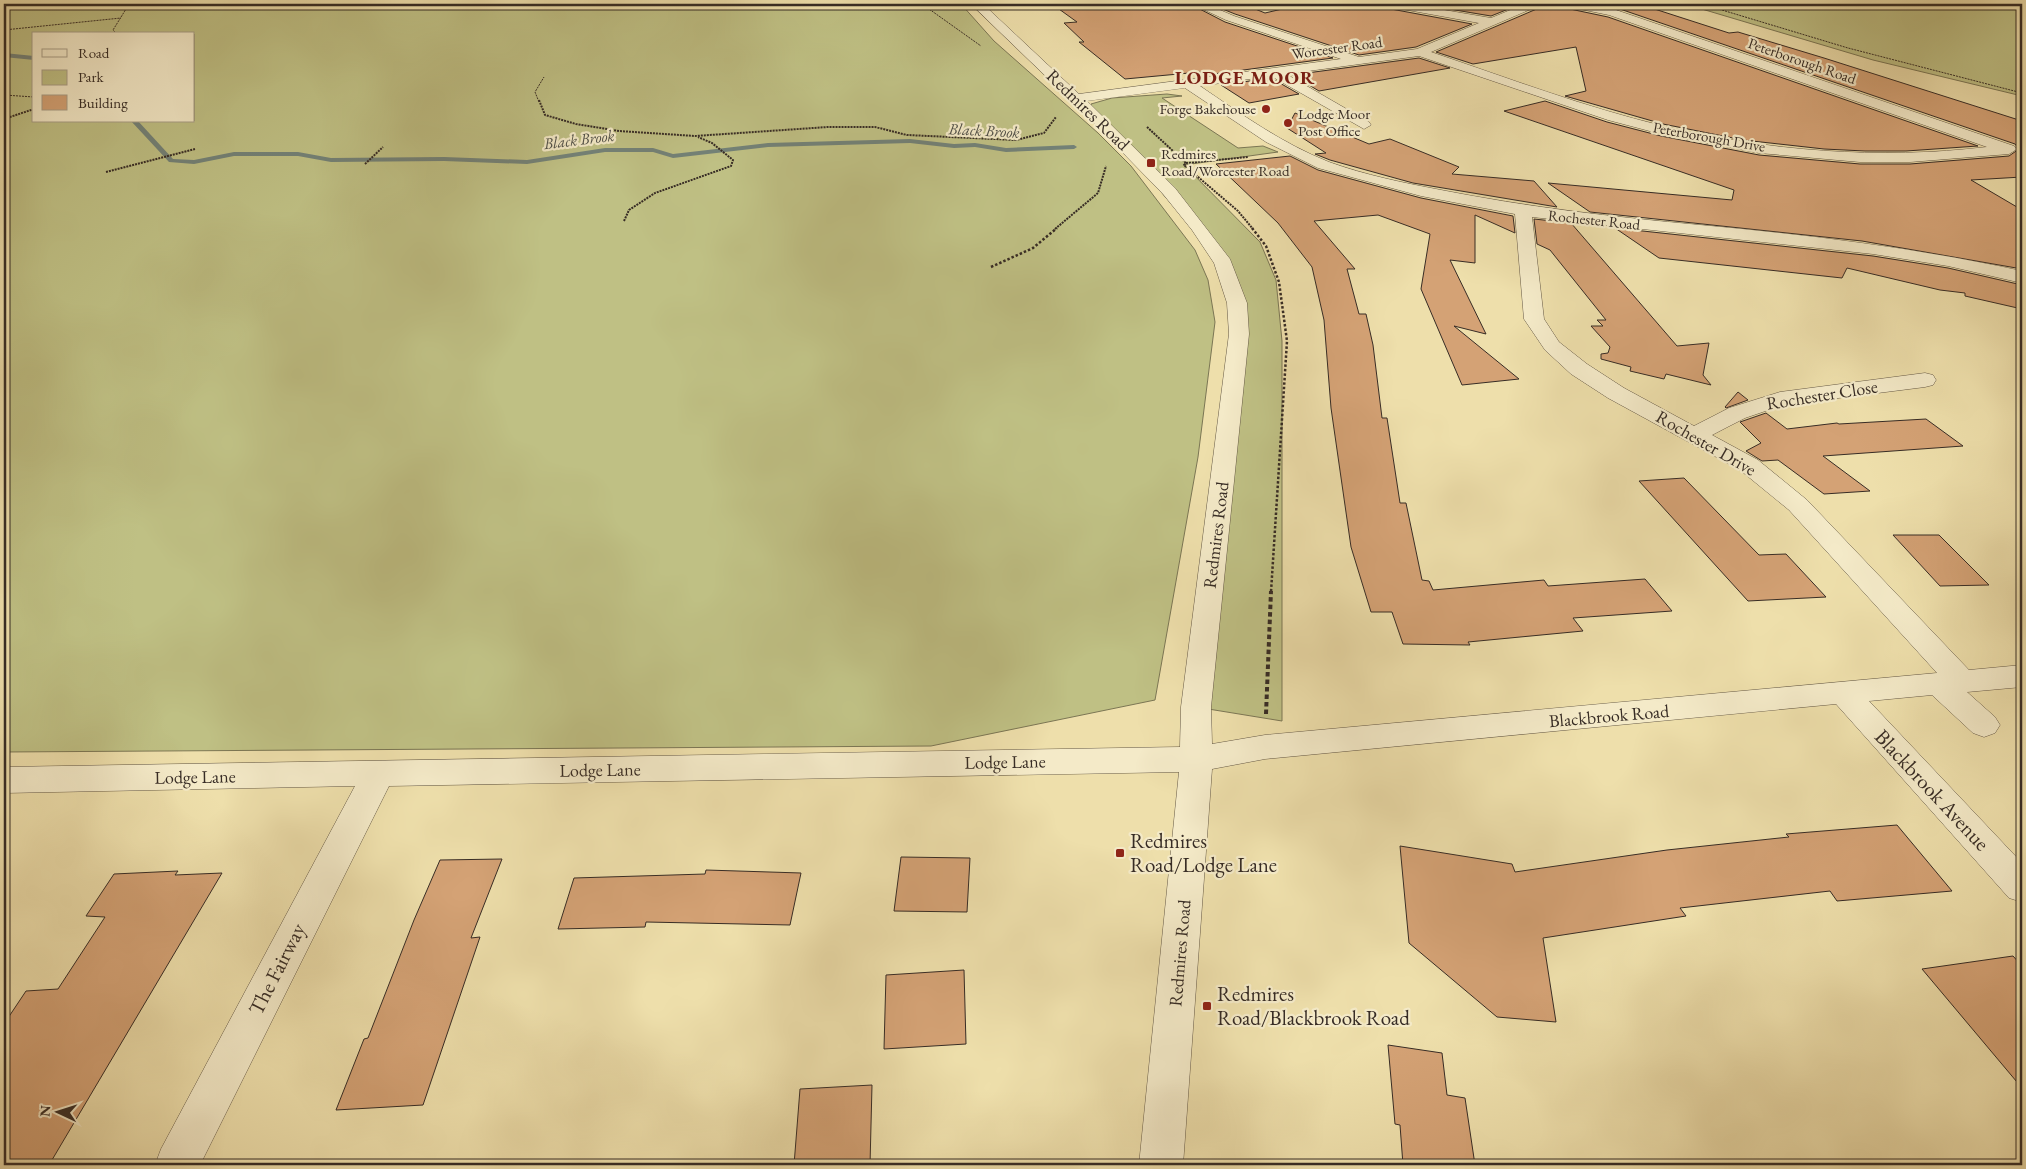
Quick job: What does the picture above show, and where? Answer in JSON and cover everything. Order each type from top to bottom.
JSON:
[{"type":"street","name":"Redmires Road","points":[[977,4],[1066,107],[1094,114],[1169,191],[1198,227],[1223,264],[1237,303],[1239,334],[1196,707],[1196,759],[1161,1165]]},
{"type":"street","points":[[1197,4],[1230,18],[1360,61]]},
{"type":"street","points":[[1391,4],[1493,22]]},
{"type":"street","name":"Worcester Road","points":[[1066,107],[1190,84],[1420,52],[1534,4]]},
{"type":"street","name":"Peterborough Road","points":[[1570,4],[1612,12],[2016,152]]},
{"type":"street","name":"Peterborough Drive","points":[[1420,52],[1614,117],[1658,129],[1749,146],[1803,152],[1927,157],[2016,152]]},
{"type":"street","points":[[1275,73],[1364,125]]},
{"type":"street","name":"Rochester Road","points":[[1190,84],[1278,143],[1296,152],[1355,175],[1445,197],[1523,212],[1902,252],[1977,265],[2022,277]]},
{"type":"street","name":"Rochester Drive","points":[[1523,212],[1534,319],[1552,346],[1579,369],[1609,388],[1749,465],[1798,505],[1951,683],[1984,725]]},
{"type":"street","name":"Rochester Close","points":[[1695,435],[1737,412],[1780,399],[1925,380]]},
{"type":"street","name":"Blackbrook Road","points":[[1196,759],[1265,747],[2022,676]]},
{"type":"street","name":"Blackbrook Avenue","points":[[1843,693],[2022,886]]},
{"type":"street","name":"Lodge Lane","points":[[4,780],[1196,759]]},
{"type":"street","name":"The Fairway","points":[[177,1165],[378,774]]},
{"type":"path","points":[[115,32],[113,30],[126,8],[134,4]]},
{"type":"path","points":[[922,4],[987,52]]},
{"type":"path","points":[[1702,4],[1848,48],[2022,93]]},
{"type":"path","points":[[4,30],[121,18]]},
{"type":"path","points":[[544,77],[535,92],[545,115],[576,124],[619,131],[695,136],[828,127],[875,126],[908,134],[1016,140],[1044,133],[1066,107]]},
{"type":"path","points":[[4,95],[32,97]]},
{"type":"path","points":[[4,119],[32,110]]},
{"type":"path","points":[[624,221],[629,210],[655,193],[732,166],[733,160],[712,143],[695,136]]},
{"type":"path","points":[[365,164],[383,147]]},
{"type":"path","points":[[106,172],[195,149]]},
{"type":"path","points":[[1186,163],[1296,152]]},
{"type":"path","points":[[991,267],[1033,248],[1098,194],[1106,165]]},
{"type":"green space","points":[[4,4],[961,4],[994,41],[1098,133],[1131,166],[1195,250],[1208,280],[1215,322],[1198,457],[1155,700],[931,746],[4,752]]},
{"type":"green space","points":[[1685,4],[2022,4],[2022,96],[1873,60]]},
{"type":"green space","points":[[1167,94],[1182,96],[1162,98],[1238,148],[1263,146],[1278,152],[1184,165],[1260,242],[1276,280],[1282,341],[1282,721],[1196,707],[1239,334],[1223,263],[1093,114],[1091,104],[1112,98]]},
{"type":"building","points":[[1052,4],[1190,4],[1225,22],[1333,58],[1206,75],[1200,72],[1125,79],[1079,42],[1084,42],[1064,23],[1077,22]]},
{"type":"building","points":[[1210,4],[1243,4],[1265,13],[1304,4],[1384,4],[1391,9],[1472,24],[1416,47],[1359,55]]},
{"type":"building","points":[[1419,4],[1521,4],[1491,16]]},
{"type":"building","points":[[1541,4],[1562,4],[1570,9],[1608,17],[1978,146],[1906,151],[1865,151],[1824,149],[1743,140],[1663,124],[1565,96],[1586,91],[1576,47],[1473,64],[1436,52],[1539,8]]},
{"type":"building","points":[[1594,4],[1639,4],[1729,33],[1738,32],[1824,58],[2022,121],[2022,177],[1971,180],[2022,210],[2022,269],[1862,241],[1590,212],[1548,183],[1732,200],[1734,190],[1504,111],[1545,101],[1607,122],[1661,136],[1759,155],[1860,164],[1910,164],[2009,156],[2019,149],[2015,144],[1617,8]]},
{"type":"building","points":[[1419,58],[1450,68],[1319,91],[1292,75]]},
{"type":"building","points":[[1271,78],[1299,94],[1249,103],[1221,85]]},
{"type":"building","points":[[1295,113],[1369,144],[1390,139],[1459,167],[1452,174],[1534,181],[1557,207],[1413,183],[1330,160],[1315,154],[1326,153],[1287,128]]},
{"type":"building","points":[[1290,156],[1318,170],[1421,198],[1513,216],[1515,233],[1475,215],[1475,263],[1450,260],[1486,334],[1454,326],[1519,379],[1462,385],[1421,289],[1430,234],[1378,215],[1314,221],[1355,269],[1347,269],[1359,314],[1366,314],[1373,345],[1382,418],[1387,418],[1400,503],[1406,503],[1422,580],[1429,581],[1433,590],[1544,580],[1548,586],[1645,579],[1672,611],[1573,618],[1583,631],[1468,642],[1470,645],[1403,644],[1392,612],[1371,612],[1351,547],[1331,408],[1324,320],[1312,267],[1278,223],[1216,164]]},
{"type":"building","points":[[1534,219],[1571,223],[1677,346],[1709,343],[1703,375],[1711,385],[1666,374],[1664,379],[1630,371],[1631,367],[1601,359],[1601,354],[1608,353],[1610,347],[1591,326],[1603,326],[1597,320],[1606,320],[1550,250],[1537,244]]},
{"type":"building","points":[[1615,228],[1873,256],[1948,268],[2022,285],[2022,309],[1965,296],[1965,293],[1940,290],[1847,268],[1842,278],[1659,258]]},
{"type":"building","points":[[1738,392],[1748,400],[1726,408],[1725,407]]},
{"type":"building","points":[[1766,413],[1787,429],[1837,423],[1926,419],[1963,446],[1823,456],[1870,491],[1824,494],[1778,460],[1762,461],[1746,451],[1761,443],[1740,422]]},
{"type":"building","points":[[1684,478],[1759,555],[1786,554],[1826,597],[1748,601],[1639,481]]},
{"type":"building","points":[[1893,535],[1939,535],[1989,585],[1940,586]]},
{"type":"building","points":[[1897,825],[1952,891],[1837,901],[1830,891],[1680,908],[1686,916],[1543,938],[1556,1022],[1497,1017],[1409,943],[1400,846],[1512,864],[1515,872],[1667,850],[1789,837],[1786,834]]},
{"type":"building","points":[[901,857],[970,858],[967,912],[894,911]]},
{"type":"building","points":[[502,859],[471,938],[480,937],[423,1105],[336,1110],[364,1039],[368,1038],[414,920],[440,860]]},
{"type":"building","points":[[706,870],[801,873],[790,925],[646,922],[645,927],[558,929],[574,878],[705,874]]},
{"type":"building","points":[[178,871],[175,875],[222,873],[49,1165],[4,1165],[4,1024],[26,991],[58,989],[105,917],[86,916],[114,874]]},
{"type":"building","points":[[2013,956],[2022,966],[2022,1088],[1922,969]]},
{"type":"building","points":[[964,970],[966,1044],[884,1049],[886,975]]},
{"type":"building","points":[[1388,1045],[1442,1053],[1447,1095],[1465,1098],[1475,1165],[1403,1165],[1400,1125],[1395,1124]]},
{"type":"building","points":[[872,1085],[870,1165],[794,1165],[800,1089]]},
{"type":"waterway","name":"Black Brook","points":[[4,55],[32,58]]},
{"type":"waterway","name":"Black Brook","points":[[135,122],[171,161],[194,162],[234,154],[298,154],[331,160],[444,159],[527,162],[605,150],[653,150],[673,156],[768,145],[910,141],[954,146],[975,145],[1006,150],[1074,147]]},
{"type":"place","name":"Forge Bakehouse","points":[[1266,109]]},
{"type":"place","name":"Lodge Moor Post Office","points":[[1288,123]]},
{"type":"place","name":"Redmires Road/Worcester Road","points":[[1151,163]]},
{"type":"place","name":"Redmires Road/Lodge Lane","points":[[1120,853]]},
{"type":"place","name":"Redmires Road/Blackbrook Road","points":[[1207,1006]]},
{"type":"district","name":"LODGE MOOR","points":[[1245,77]]}]
